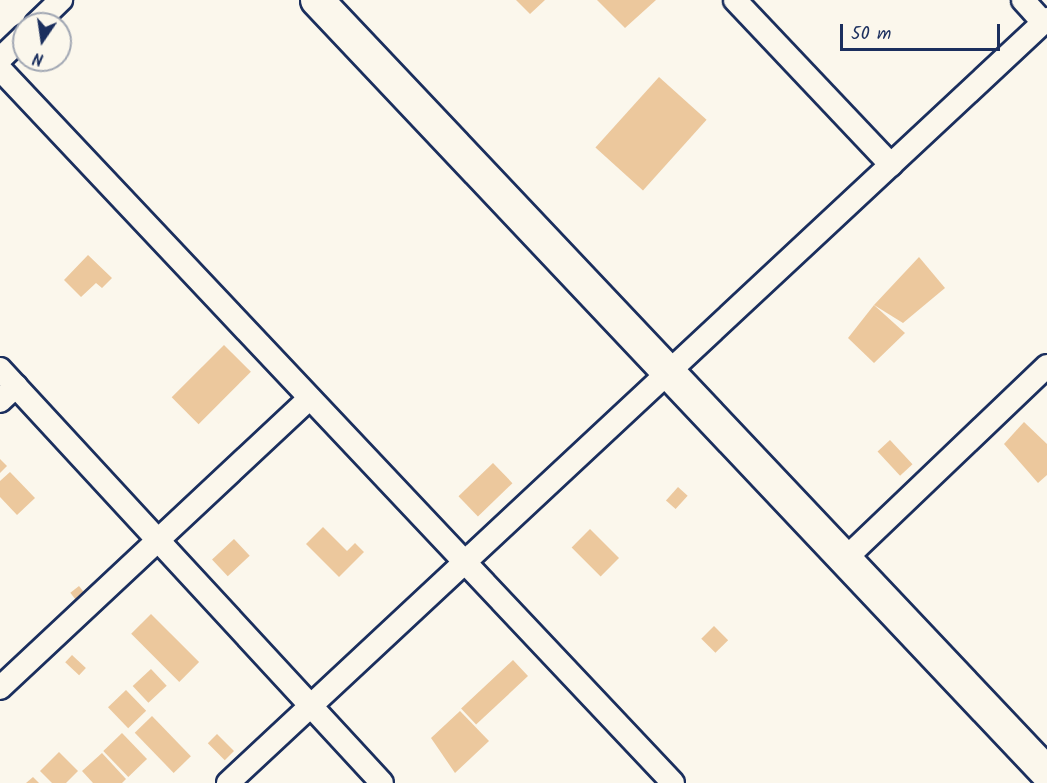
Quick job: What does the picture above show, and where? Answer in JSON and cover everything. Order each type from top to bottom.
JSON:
[{"type":"main road","points":[[317,0],[672,369],[1047,772]]},
{"type":"street","points":[[48,12],[61,0]]},
{"type":"street","points":[[735,0],[891,165]]},
{"type":"street","points":[[228,783],[1045,20],[1023,0]]},
{"type":"street","points":[[0,59],[12,48]]},
{"type":"street","points":[[0,69],[673,783]]},
{"type":"street","points":[[846,558],[1047,366]]},
{"type":"street","points":[[0,369],[8,394],[158,541],[382,783]]},
{"type":"street","points":[[0,688],[310,398]]},
{"type":"building","points":[[516,0],[545,0],[530,14]]},
{"type":"building","points":[[597,0],[656,0],[625,28]]},
{"type":"building","points":[[659,77],[707,120],[643,190],[595,148]]},
{"type":"building","points":[[88,255],[112,278],[102,288],[96,283],[81,297],[64,280]]},
{"type":"building","points":[[919,257],[945,288],[903,323],[874,305]]},
{"type":"building","points":[[874,305],[905,333],[874,363],[848,338]]},
{"type":"building","points":[[224,345],[251,372],[199,424],[172,397]]},
{"type":"building","points":[[1024,422],[1047,444],[1047,475],[1038,483],[1004,444]]},
{"type":"building","points":[[890,440],[913,464],[900,476],[878,452]]},
{"type":"building","points":[[0,459],[7,466],[0,473]]},
{"type":"building","points":[[493,463],[512,483],[478,516],[458,496]]},
{"type":"building","points":[[10,472],[35,498],[17,515],[0,497],[0,481]]},
{"type":"building","points":[[678,487],[688,496],[676,509],[666,500]]},
{"type":"building","points":[[323,527],[347,551],[355,543],[364,552],[339,577],[306,544]]},
{"type":"building","points":[[590,529],[619,558],[601,576],[572,547]]},
{"type":"building","points":[[234,539],[250,556],[228,576],[212,559]]},
{"type":"building","points":[[79,586],[86,595],[77,601],[70,593]]},
{"type":"building","points":[[151,614],[199,662],[179,682],[131,634]]},
{"type":"building","points":[[714,626],[728,640],[715,653],[701,639]]},
{"type":"building","points":[[72,655],[86,668],[79,675],[65,662]]},
{"type":"building","points":[[513,660],[528,676],[476,725],[461,708]]},
{"type":"building","points":[[151,669],[167,686],[148,703],[133,686]]},
{"type":"building","points":[[126,690],[146,711],[128,728],[108,707]]},
{"type":"building","points":[[460,711],[489,741],[455,773],[431,738]]},
{"type":"building","points":[[152,716],[191,756],[174,773],[135,733]]},
{"type":"building","points":[[122,733],[147,759],[128,777],[103,751]]},
{"type":"building","points":[[217,734],[234,751],[225,760],[208,743]]},
{"type":"building","points":[[59,752],[78,771],[66,783],[52,783],[40,771]]},
{"type":"building","points":[[102,753],[126,779],[122,783],[93,783],[82,771]]},
{"type":"building","points":[[33,777],[39,783],[26,783]]}]
